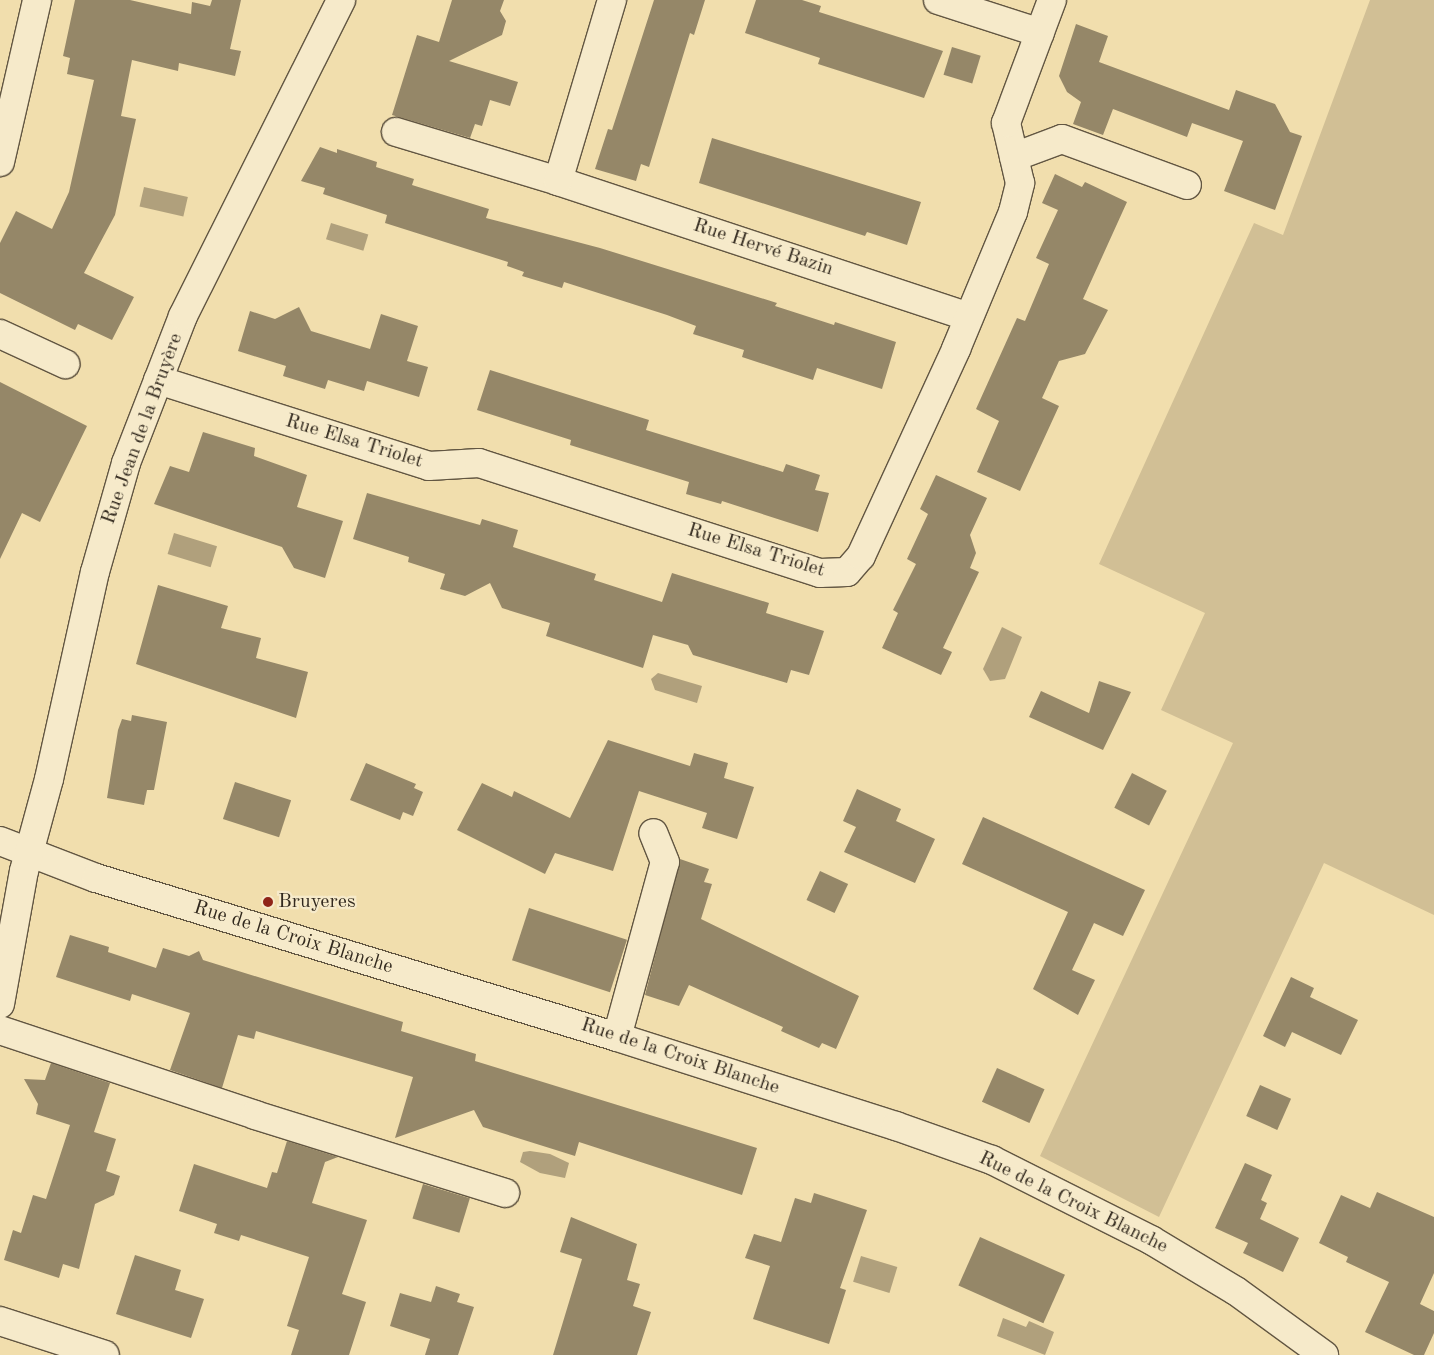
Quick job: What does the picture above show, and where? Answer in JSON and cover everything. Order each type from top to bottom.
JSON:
[{"type":"street","points":[[0,162],[37,0]]},
{"type":"street","name":"Rue Jean de la Bruyère","points":[[0,1004],[14,919],[110,517],[158,380],[183,316],[341,0]]},
{"type":"street","points":[[558,181],[612,0]]},
{"type":"street","points":[[938,0],[1040,33]]},
{"type":"street","name":"Rue Elsa Triolet","points":[[158,380],[429,466],[479,462],[663,520],[717,542],[835,575],[855,566],[862,556],[956,349],[1017,198],[1020,183],[1006,123],[1052,0]]},
{"type":"street","name":"Rue Hervé Bazin","points":[[396,132],[558,181],[968,316]]},
{"type":"street","points":[[1014,157],[1062,138],[1187,186]]},
{"type":"street","points":[[0,334],[65,364]]},
{"type":"street","points":[[617,1036],[665,862],[653,834]]},
{"type":"street","name":"Rue de la Croix Blanche","points":[[0,841],[30,855],[617,1036],[896,1126],[1010,1168],[1151,1240],[1236,1291],[1324,1355]]},
{"type":"street","points":[[0,1030],[255,1115],[505,1193]]},
{"type":"street","points":[[0,1321],[105,1355]]},
{"type":"shaded area","points":[[1370,0],[1434,0],[1434,915],[1324,863],[1159,1217],[1040,1156],[1233,743],[1161,710],[1205,613],[1099,564],[1254,223],[1283,235]]},
{"type":"shaded area","points":[[144,187],[188,197],[183,217],[140,206]]},
{"type":"shaded area","points":[[331,223],[368,234],[363,251],[326,239]]},
{"type":"shaded area","points":[[174,533],[217,546],[211,567],[168,554]]},
{"type":"shaded area","points":[[1002,627],[1022,637],[1005,679],[990,681],[983,669]]},
{"type":"shaded area","points":[[658,673],[702,686],[697,703],[655,690],[651,679]]},
{"type":"shaded area","points":[[530,1151],[550,1154],[569,1163],[565,1178],[540,1173],[520,1162],[523,1152]]},
{"type":"shaded area","points":[[861,1256],[897,1267],[889,1293],[853,1282]]},
{"type":"shaded area","points":[[1003,1318],[1026,1327],[1029,1321],[1054,1332],[1045,1355],[997,1336]]},
{"type":"building","points":[[75,0],[130,0],[191,14],[192,2],[210,6],[212,0],[241,0],[230,49],[241,51],[235,76],[179,63],[178,71],[132,60],[121,116],[136,119],[115,215],[84,273],[134,297],[112,340],[78,324],[75,330],[0,293],[0,243],[16,211],[52,229],[69,192],[94,80],[67,74],[70,58],[63,56]]},
{"type":"building","points":[[452,0],[504,0],[500,11],[506,21],[502,35],[449,61],[518,82],[510,106],[490,100],[482,126],[475,124],[470,138],[392,115],[417,35],[439,42]]},
{"type":"building","points":[[654,0],[705,0],[694,35],[690,33],[649,167],[641,164],[636,181],[595,169],[608,129],[612,130]]},
{"type":"building","points":[[756,0],[802,0],[821,6],[819,12],[943,51],[924,98],[818,64],[820,58],[745,33]]},
{"type":"building","points":[[1076,24],[1108,36],[1099,62],[1229,110],[1236,90],[1275,104],[1290,132],[1302,136],[1275,210],[1224,191],[1243,141],[1192,123],[1187,137],[1113,109],[1103,135],[1073,124],[1081,102],[1067,92],[1059,76]]},
{"type":"building","points":[[952,47],[981,56],[972,84],[944,75]]},
{"type":"building","points":[[712,138],[921,202],[907,245],[867,232],[865,236],[699,183]]},
{"type":"building","points":[[320,147],[337,153],[337,149],[377,162],[376,167],[414,179],[412,185],[489,209],[486,218],[600,248],[777,303],[775,306],[834,325],[835,322],[896,342],[882,389],[817,368],[813,380],[742,357],[744,350],[693,334],[696,326],[667,315],[564,282],[562,288],[522,276],[524,272],[507,266],[508,262],[385,223],[387,215],[323,194],[325,188],[301,181]]},
{"type":"building","points":[[1055,174],[1082,187],[1085,182],[1127,202],[1083,299],[1108,310],[1085,354],[1059,361],[1042,398],[1059,406],[1020,491],[977,472],[999,421],[976,409],[1017,318],[1025,321],[1049,264],[1036,258],[1058,210],[1042,203]]},
{"type":"building","points":[[299,307],[311,331],[370,349],[381,314],[418,326],[407,361],[428,367],[419,397],[367,381],[364,391],[328,380],[325,389],[283,376],[286,366],[238,351],[250,311],[275,319]]},
{"type":"building","points":[[490,370],[649,420],[646,430],[783,472],[786,464],[820,475],[815,490],[829,493],[818,532],[722,501],[721,504],[686,494],[689,482],[570,445],[571,440],[477,410]]},
{"type":"building","points":[[0,382],[87,426],[40,522],[22,513],[0,559]]},
{"type":"building","points":[[203,432],[255,448],[254,456],[307,475],[297,507],[343,521],[325,578],[294,568],[282,547],[154,504],[170,466],[189,472]]},
{"type":"building","points":[[936,475],[987,498],[970,535],[976,553],[970,568],[979,572],[943,648],[952,652],[941,675],[882,648],[898,613],[893,610],[916,564],[907,559],[928,514],[920,509]]},
{"type":"building","points":[[367,493],[480,525],[482,519],[518,530],[513,547],[596,574],[594,580],[662,602],[672,573],[769,603],[766,613],[824,631],[809,675],[791,670],[787,683],[693,655],[688,645],[653,635],[643,668],[546,636],[550,623],[502,608],[490,583],[465,596],[440,589],[445,574],[408,562],[409,557],[353,539]]},
{"type":"building","points":[[158,585],[228,606],[221,628],[261,638],[256,658],[308,672],[296,718],[136,664]]},
{"type":"building","points":[[1099,681],[1131,692],[1103,750],[1029,717],[1041,691],[1089,713]]},
{"type":"building","points":[[132,715],[167,722],[154,790],[147,790],[144,805],[107,798],[118,730],[122,719],[131,721]]},
{"type":"building","points":[[608,740],[690,766],[694,753],[728,763],[724,778],[754,787],[737,839],[702,828],[707,813],[639,791],[613,871],[555,853],[545,874],[457,830],[482,783],[512,797],[514,791],[570,818]]},
{"type":"building","points":[[366,763],[416,784],[414,788],[423,792],[413,816],[403,812],[400,820],[350,800]]},
{"type":"building","points":[[1132,773],[1167,791],[1149,825],[1114,808]]},
{"type":"building","points":[[235,782],[291,800],[279,837],[223,819]]},
{"type":"building","points":[[857,789],[901,809],[896,821],[935,839],[915,883],[844,852],[856,827],[843,821]]},
{"type":"building","points":[[983,817],[1145,890],[1123,936],[1094,923],[1072,970],[1095,980],[1078,1015],[1033,989],[1068,912],[962,864]]},
{"type":"building","points":[[680,859],[709,869],[704,882],[712,884],[701,919],[859,996],[836,1049],[822,1043],[819,1048],[781,1031],[783,1027],[689,985],[679,1006],[645,995]]},
{"type":"building","points":[[820,871],[848,884],[835,913],[806,900]]},
{"type":"building","points":[[529,908],[627,940],[610,992],[512,960]]},
{"type":"building","points":[[70,935],[109,947],[108,952],[156,968],[163,948],[189,956],[199,951],[203,960],[403,1022],[401,1031],[476,1054],[475,1061],[757,1148],[742,1195],[579,1142],[575,1156],[483,1127],[474,1110],[395,1138],[413,1077],[256,1031],[254,1039],[238,1035],[222,1088],[170,1070],[190,1013],[132,994],[130,1001],[56,977]]},
{"type":"building","points":[[1291,977],[1314,988],[1310,997],[1358,1020],[1341,1055],[1292,1032],[1285,1047],[1263,1036]]},
{"type":"building","points":[[51,1063],[110,1083],[94,1132],[116,1139],[106,1171],[120,1176],[114,1195],[95,1204],[79,1269],[63,1264],[59,1278],[4,1260],[13,1230],[21,1233],[33,1195],[46,1199],[70,1125],[36,1114],[38,1104],[24,1079],[45,1080]]},
{"type":"building","points":[[997,1068],[1045,1089],[1029,1123],[982,1102]]},
{"type":"building","points":[[1260,1085],[1291,1099],[1277,1130],[1246,1116]]},
{"type":"building","points":[[287,1141],[338,1157],[325,1162],[312,1203],[367,1220],[342,1294],[366,1302],[349,1355],[291,1355],[299,1330],[287,1326],[309,1257],[241,1235],[239,1241],[214,1233],[217,1224],[179,1211],[194,1164],[267,1188],[272,1172],[277,1173]]},
{"type":"building","points":[[1245,1163],[1272,1175],[1261,1200],[1267,1203],[1260,1219],[1299,1238],[1283,1272],[1243,1253],[1248,1243],[1215,1228]]},
{"type":"building","points":[[423,1184],[470,1198],[459,1233],[412,1218]]},
{"type":"building","points":[[1377,1192],[1434,1217],[1434,1273],[1420,1304],[1434,1311],[1434,1333],[1424,1355],[1414,1355],[1365,1332],[1389,1282],[1346,1262],[1348,1257],[1319,1243],[1341,1195],[1370,1208]]},
{"type":"building","points":[[814,1193],[867,1210],[840,1288],[846,1290],[829,1344],[753,1319],[770,1266],[745,1258],[754,1234],[781,1242],[795,1198],[811,1203]]},
{"type":"building","points":[[571,1217],[637,1244],[627,1280],[640,1284],[633,1306],[651,1312],[637,1355],[553,1355],[582,1259],[560,1252]]},
{"type":"building","points":[[980,1237],[1065,1275],[1043,1323],[958,1285]]},
{"type":"building","points":[[135,1255],[181,1270],[175,1290],[204,1299],[191,1338],[116,1314]]},
{"type":"building","points":[[436,1286],[460,1294],[457,1302],[474,1307],[458,1355],[425,1355],[430,1339],[390,1326],[400,1293],[431,1302]]},
{"type":"place","name":"Bruyeres","points":[[268,902]]}]
